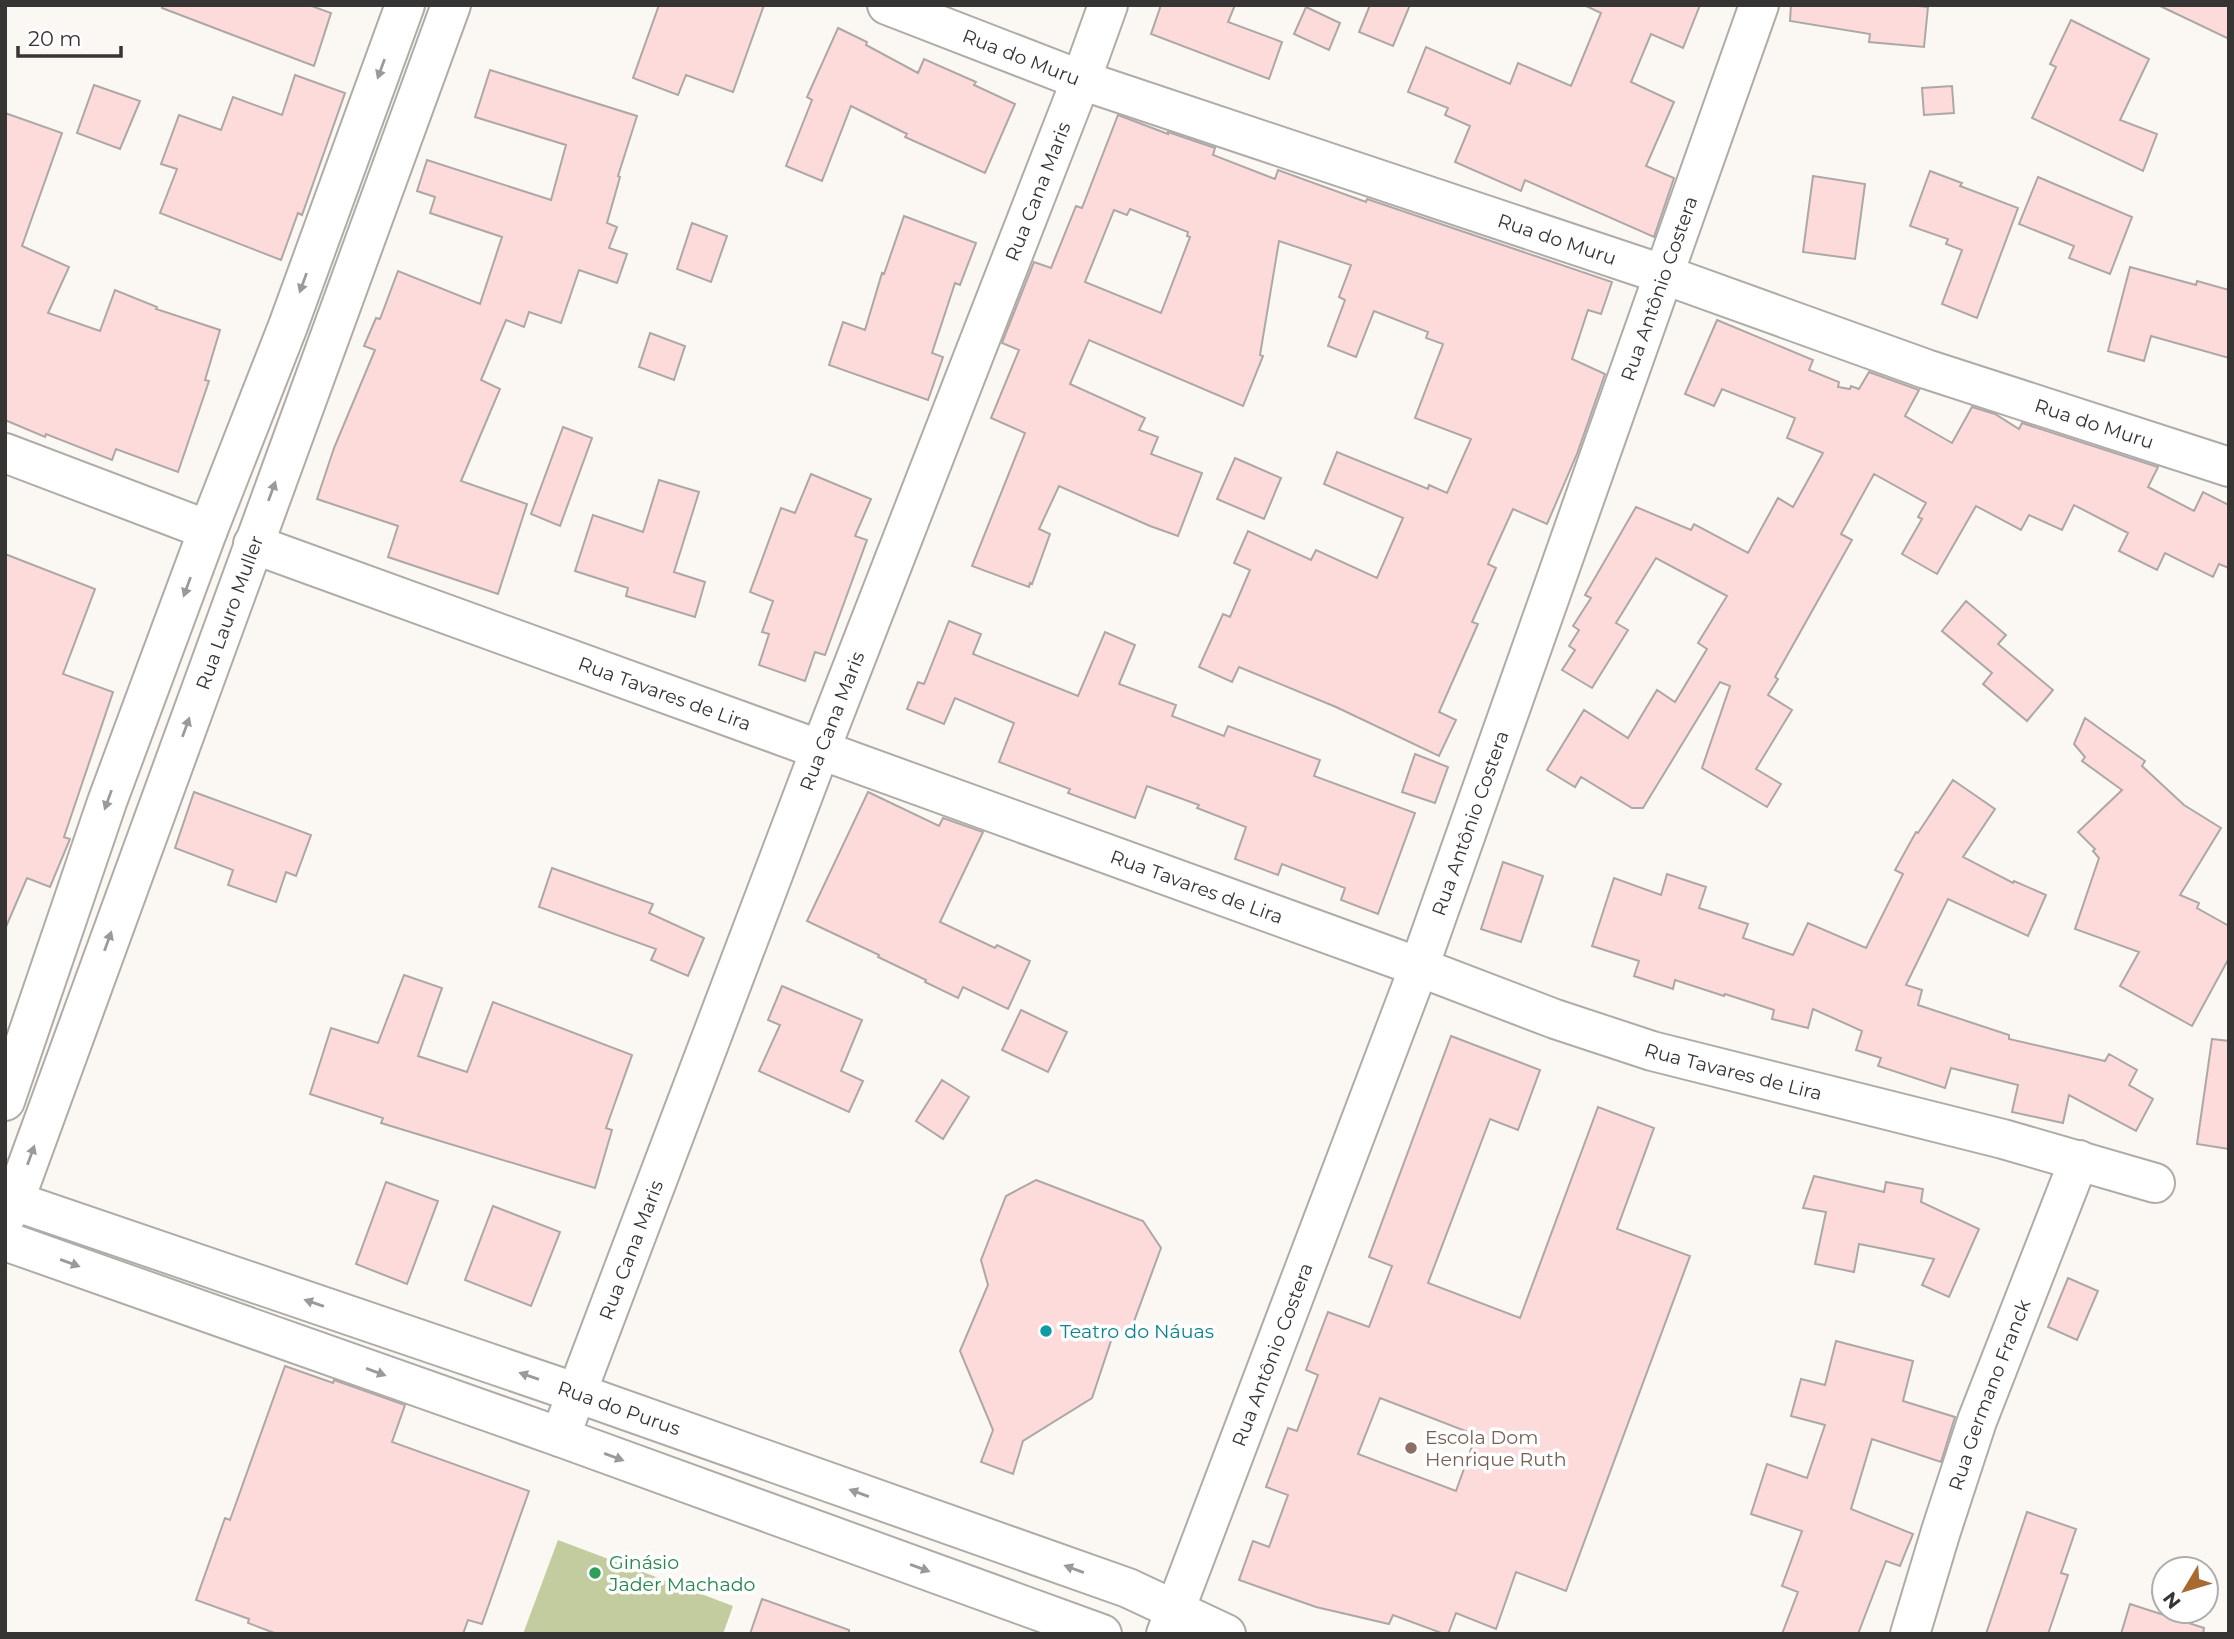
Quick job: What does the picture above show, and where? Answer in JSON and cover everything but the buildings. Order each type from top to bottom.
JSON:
[{"type":"street","points":[[5,1101],[107,802],[208,530],[288,327],[405,5]]},
{"type":"street","name":"Rua Lauro Muller","points":[[8,1206],[451,5]]},
{"type":"street","name":"Rua do Muru","points":[[887,5],[1081,80],[1665,275],[1926,369],[2229,467]]},
{"type":"street","name":"Rua Cana Maris","points":[[560,1437],[821,748],[1108,5]]},
{"type":"street","name":"Rua Antônio Costera","points":[[1170,1622],[1419,967],[1759,5]]},
{"type":"street","points":[[5,453],[208,530]]},
{"type":"street","name":"Rua Tavares de Lira","points":[[253,544],[821,748],[1555,1019],[1651,1051],[2080,1160],[2155,1183]]},
{"type":"street","name":"Rua Germano Franck","points":[[1910,1634],[1977,1421],[2080,1160]]},
{"type":"street","name":"Rua do Purus","points":[[8,1206],[577,1392],[1128,1588],[1170,1622],[1226,1634]]},
{"type":"street","points":[[5,1241],[560,1437],[1102,1634]]},
{"type":"street","points":[[1112,1634],[1128,1588]]},
{"type":"green space","name":"Ginásio Jader Machado","points":[[558,1540],[733,1606],[723,1634],[523,1634]]},
{"type":"place","name":"Teatro do Náuas","points":[[1046,1331]]},
{"type":"place","name":"Escola Dom Henrique Ruth","points":[[1411,1448]]},
{"type":"place","name":"Ginásio Jader Machado","points":[[595,1573]]}]
